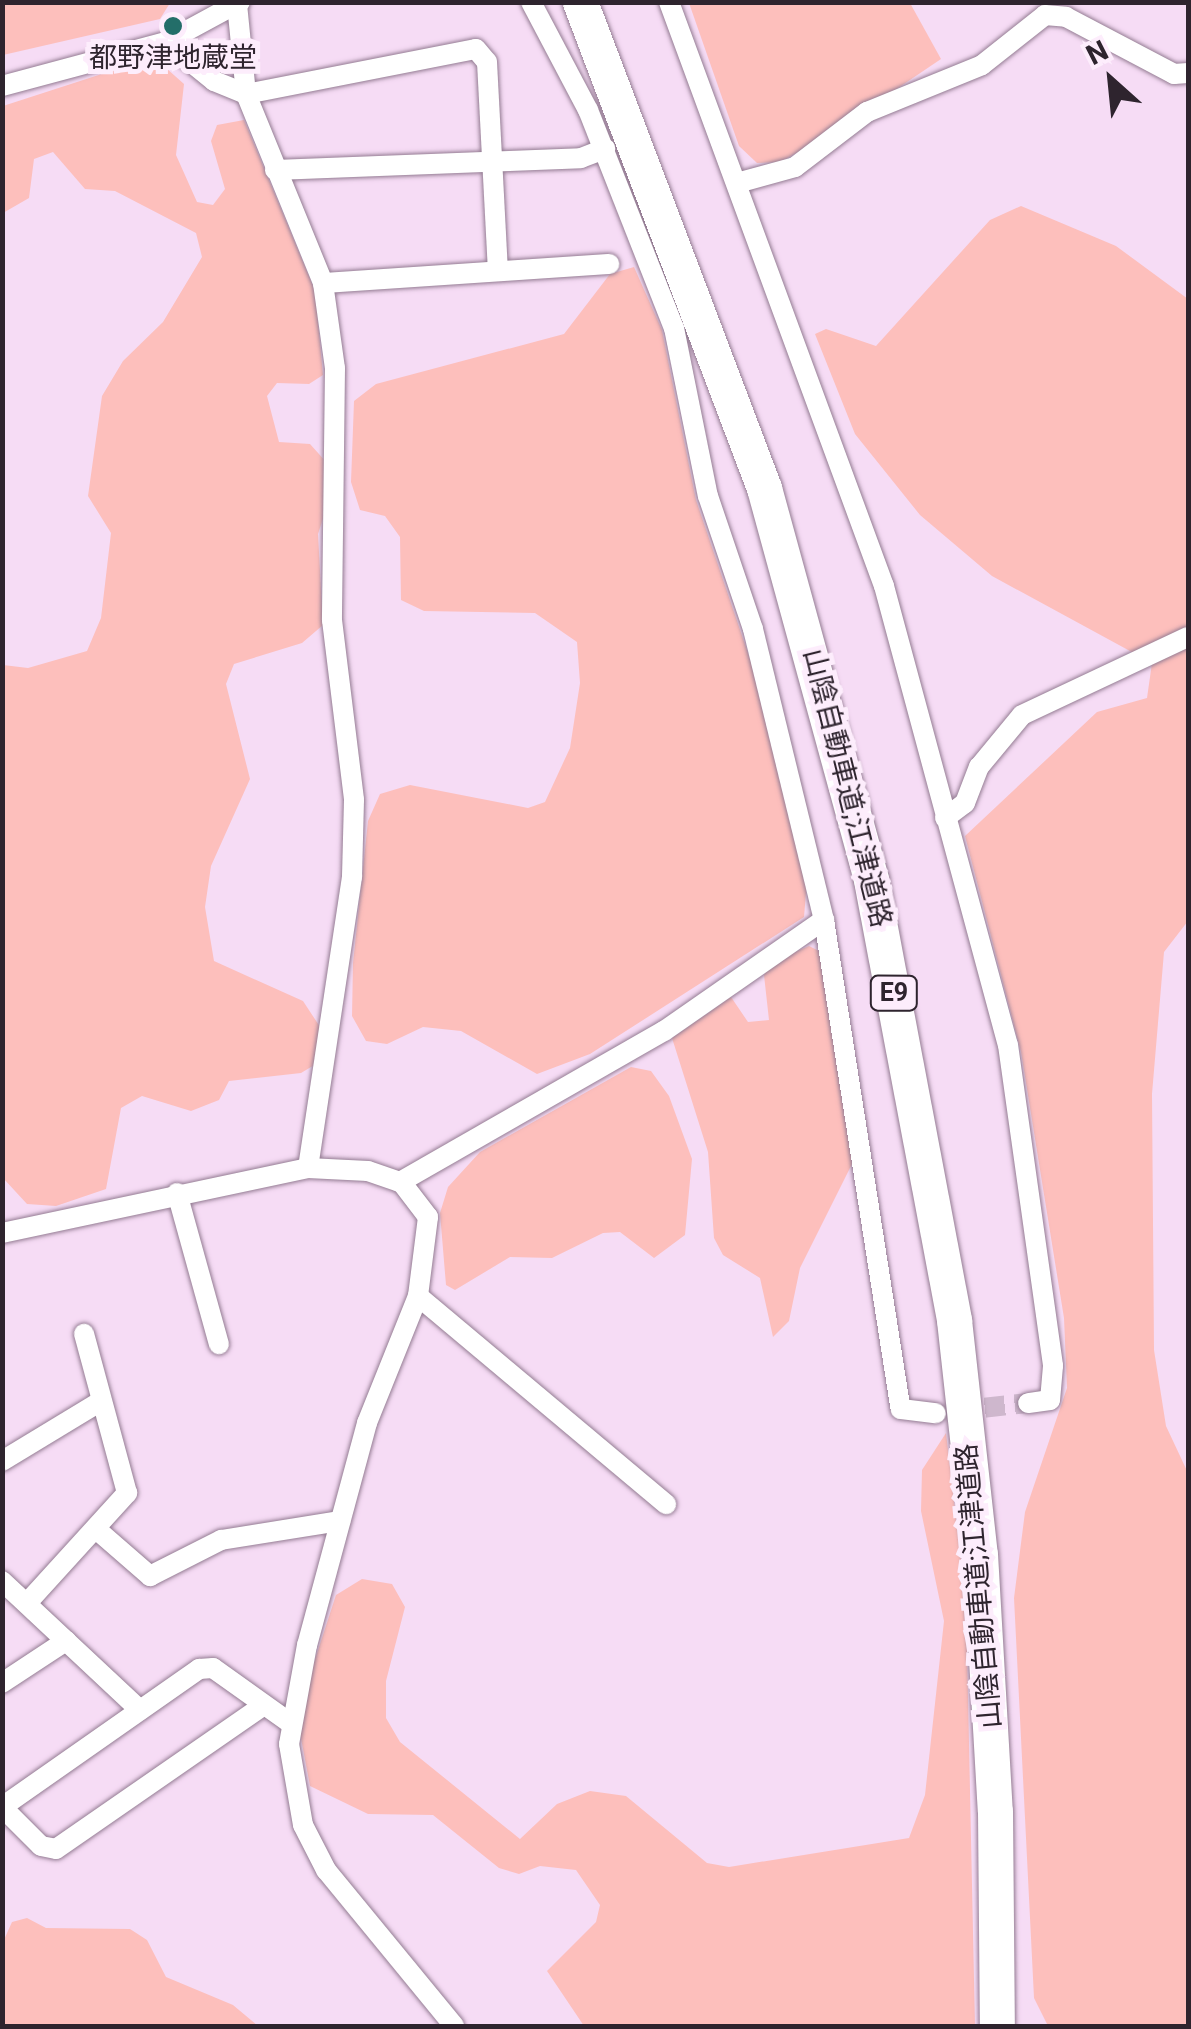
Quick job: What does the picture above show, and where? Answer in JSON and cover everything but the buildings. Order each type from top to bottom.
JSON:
[{"type":"highway","name":"山陰自動車道;江津道路","points":[[580,2],[764,488],[872,880],[954,1320],[976,1515],[996,1810],[997,2026]]},
{"type":"street","points":[[531,2],[604,149],[674,328],[708,496],[752,629],[824,920],[902,1409],[936,1413]]},
{"type":"street","points":[[669,2],[884,586],[1008,1044],[1053,1366],[1050,1400],[1028,1403]]},
{"type":"street","points":[[2,86],[166,42],[239,3],[246,94],[324,283],[339,476],[332,620],[354,800],[345,964],[308,1168]]},
{"type":"street","points":[[738,183],[795,167],[867,112],[982,65],[1045,16],[1066,17],[1174,74],[1188,73]]},
{"type":"street","points":[[166,42],[214,81],[246,94],[476,49],[486,62],[498,270]]},
{"type":"street","points":[[275,170],[581,158],[604,149]]},
{"type":"street","points":[[324,283],[609,264]]},
{"type":"street","points":[[945,818],[964,803],[980,767],[1022,715],[1188,636]]},
{"type":"street","points":[[400,1182],[664,1031],[824,920]]},
{"type":"street","points":[[2,1233],[308,1168],[368,1171],[400,1182],[428,1217],[418,1296],[367,1423],[290,1724],[292,1778],[310,1841],[350,1904],[454,2026]]},
{"type":"street","points":[[177,1193],[219,1344]]},
{"type":"street","points":[[418,1296],[666,1504]]},
{"type":"street","points":[[26,1603],[128,1493],[84,1334]]},
{"type":"street","points":[[2,1461],[102,1401]]},
{"type":"street","points":[[96,1528],[150,1576],[221,1540],[340,1521]]},
{"type":"street","points":[[2,1580],[140,1710]]},
{"type":"street","points":[[2,1683],[66,1641]]},
{"type":"street","points":[[264,1705],[56,1849],[42,1846],[3,1808],[199,1669],[213,1668],[264,1705],[290,1724]]},
{"type":"shaded area","points":[[3,2],[170,3],[160,19],[3,55]]},
{"type":"shaded area","points":[[689,3],[910,3],[941,59],[827,136],[780,162],[757,163],[739,146]]},
{"type":"shaded area","points":[[166,68],[184,84],[176,155],[197,202],[213,205],[225,189],[211,141],[217,125],[244,120],[315,291],[323,375],[309,384],[277,383],[267,396],[279,442],[310,444],[327,463],[332,491],[318,534],[323,625],[302,643],[234,664],[226,684],[250,779],[211,866],[205,907],[214,961],[303,1001],[326,1036],[316,1064],[301,1073],[229,1081],[219,1100],[191,1111],[142,1096],[121,1108],[106,1189],[56,1206],[27,1204],[3,1178],[3,665],[28,668],[87,651],[101,618],[111,533],[88,496],[102,396],[123,361],[163,322],[202,257],[196,233],[115,191],[85,189],[53,152],[34,159],[29,198],[3,213],[3,106],[111,71]]},
{"type":"shaded area","points":[[1021,206],[1116,246],[1188,299],[1188,921],[1164,952],[1152,1094],[1154,1350],[1166,1426],[1188,1473],[1188,2026],[1048,2026],[1034,1998],[1014,1598],[1025,1512],[1067,1388],[1064,1318],[1021,1052],[965,836],[1097,712],[1147,698],[1152,663],[992,576],[920,515],[855,434],[815,334],[826,329],[876,346],[990,220]]},
{"type":"shaded area","points":[[634,267],[662,330],[696,500],[754,671],[807,881],[804,917],[590,1054],[537,1074],[461,1031],[423,1027],[387,1044],[366,1041],[352,1016],[353,963],[368,821],[380,794],[410,785],[528,808],[545,802],[570,748],[580,683],[577,642],[535,613],[424,611],[401,600],[400,537],[385,516],[360,510],[351,482],[354,401],[376,384],[564,334],[610,274]]},
{"type":"shaded area","points":[[809,946],[821,952],[854,1160],[800,1268],[789,1321],[773,1337],[760,1278],[723,1255],[714,1238],[708,1152],[672,1038],[731,997],[748,1022],[769,1020],[764,975],[772,962]]},
{"type":"shaded area","points":[[631,1067],[651,1071],[669,1096],[692,1159],[685,1235],[654,1258],[620,1232],[603,1233],[552,1258],[510,1257],[455,1290],[446,1285],[440,1213],[448,1187],[480,1152]]},
{"type":"shaded area","points":[[946,1433],[966,1603],[975,2026],[584,2026],[547,1971],[596,1922],[600,1905],[576,1870],[540,1866],[519,1874],[499,1868],[433,1815],[368,1814],[310,1786],[300,1733],[307,1684],[336,1595],[362,1579],[392,1584],[405,1607],[386,1681],[386,1718],[400,1742],[520,1839],[557,1804],[590,1791],[626,1796],[707,1863],[729,1867],[909,1838],[925,1795],[944,1621],[921,1511],[922,1470]]},
{"type":"shaded area","points":[[27,1918],[46,1928],[130,1929],[147,1940],[166,1977],[233,2005],[258,2026],[3,2026],[3,1942],[12,1922]]},
{"type":"tunnel","points":[[955,1411],[1028,1403]]},
{"type":"place","name":"都野津地蔵堂","points":[[173,26]]}]
